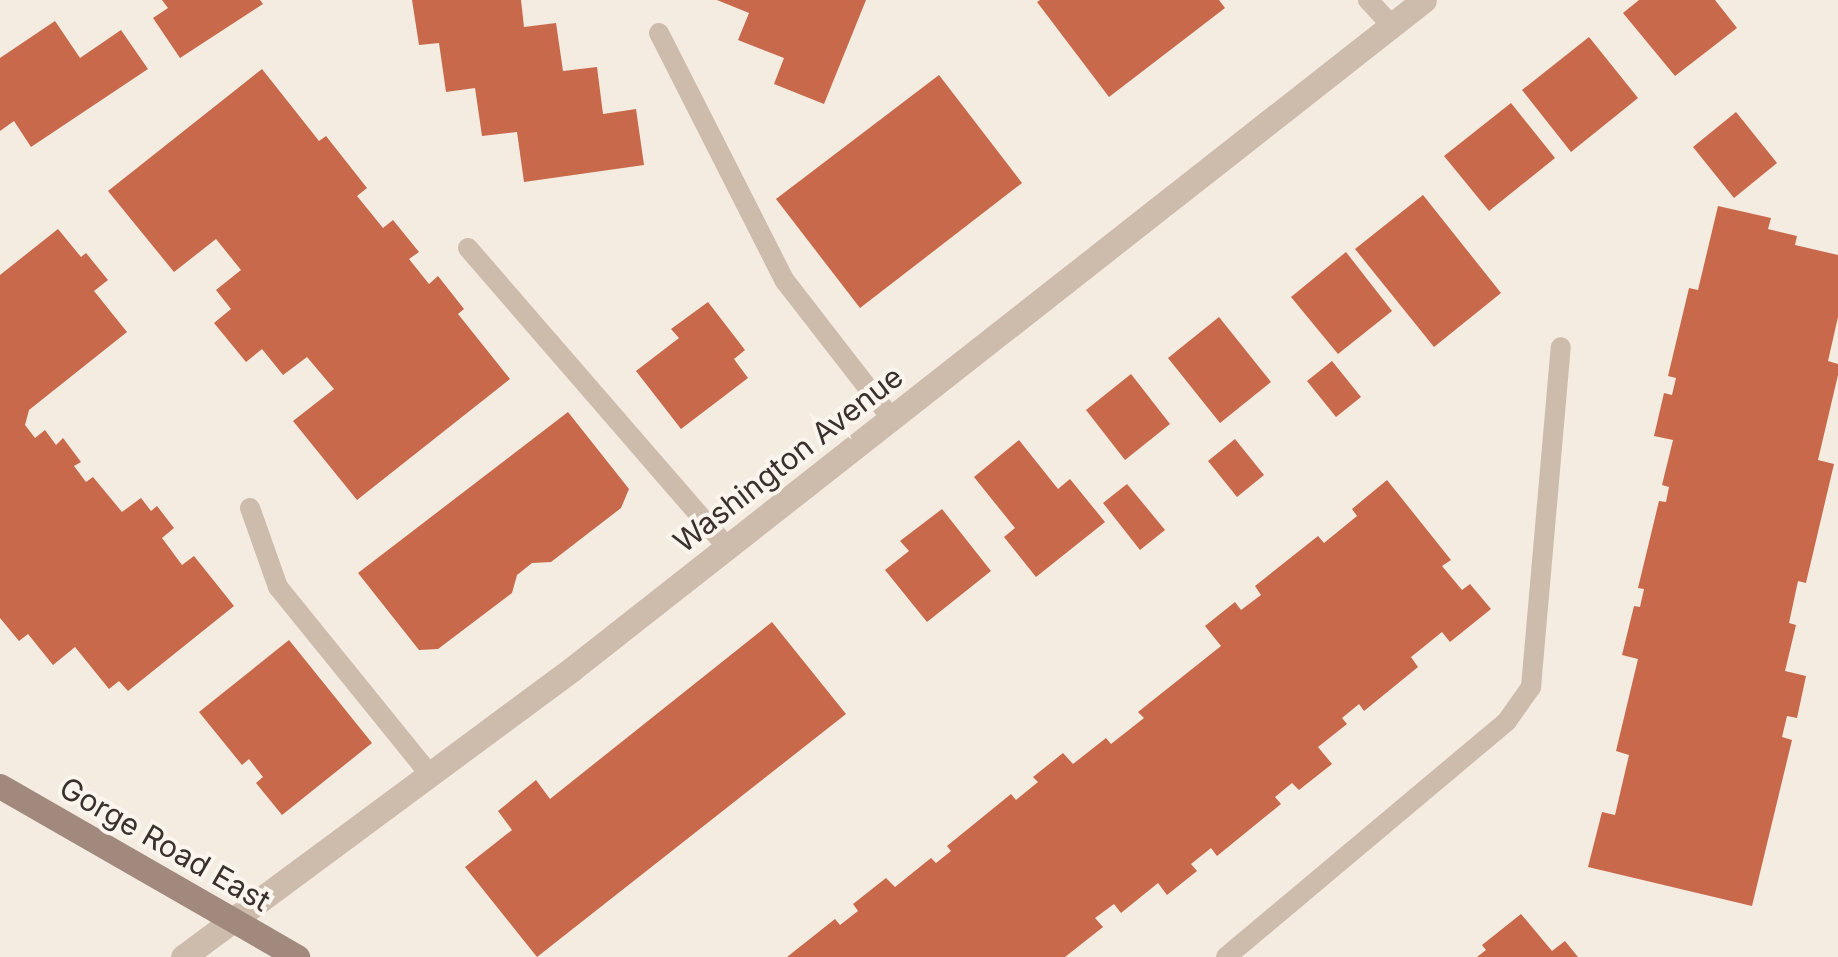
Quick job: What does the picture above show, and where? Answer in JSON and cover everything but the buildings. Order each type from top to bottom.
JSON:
[{"type":"main road","name":"Gorge Road East","points":[[0,786],[297,957]]},
{"type":"street","name":"Washington Avenue","points":[[183,957],[431,776],[1424,0]]},
{"type":"lane","points":[[1368,0],[1392,26]]},
{"type":"lane","points":[[659,34],[785,281],[892,419]]},
{"type":"lane","points":[[468,248],[727,547]]},
{"type":"lane","points":[[1226,957],[1508,721],[1531,687],[1561,347]]},
{"type":"lane","points":[[250,508],[278,587],[431,776]]}]
